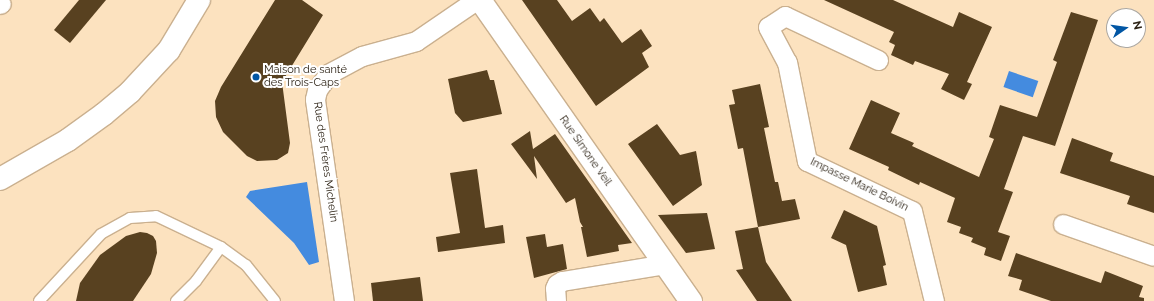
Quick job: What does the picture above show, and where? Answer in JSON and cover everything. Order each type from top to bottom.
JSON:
[{"type":"main road","points":[[0,179],[68,140],[126,96],[148,75],[169,50],[199,0]]},
{"type":"main road","name":"Rue Simone Veil","points":[[480,0],[691,301]]},
{"type":"street","name":"Rue des Frères Michelin","points":[[344,301],[315,99],[317,90],[328,74],[362,56],[416,41],[476,0]]},
{"type":"street","name":"Impasse Marie Boivin","points":[[878,60],[785,16],[768,27],[787,62],[807,161],[912,211],[934,301]]},
{"type":"street","points":[[1063,224],[1154,256]]},
{"type":"street","points":[[556,301],[555,288],[557,284],[562,281],[665,264]]},
{"type":"lane","points":[[39,301],[101,234],[130,218],[156,216],[221,247],[246,265],[275,301]]},
{"type":"lane","points":[[176,301],[196,281],[221,247]]},
{"type":"water","points":[[1009,71],[1038,81],[1033,97],[1003,87]]},
{"type":"water","points":[[307,182],[319,262],[309,265],[294,243],[246,197],[250,191]]},
{"type":"building","points":[[79,0],[106,0],[70,43],[54,30]]},
{"type":"building","name":"Maison de santé des Trois-Caps","points":[[275,0],[302,0],[323,15],[282,82],[290,143],[288,153],[277,160],[257,161],[247,156],[223,132],[216,117],[215,101],[221,87]]},
{"type":"building","points":[[522,0],[557,0],[572,21],[590,8],[600,22],[604,18],[622,43],[641,29],[652,46],[642,53],[649,67],[596,106]]},
{"type":"building","points":[[824,0],[893,0],[953,27],[959,12],[992,27],[967,82],[972,84],[964,100],[941,89],[949,74],[915,61],[913,65],[891,55],[895,45],[889,42],[894,32]]},
{"type":"building","points":[[1071,12],[1098,20],[1055,146],[1023,136],[1004,189],[1013,192],[998,232],[1010,236],[1001,261],[984,255],[986,248],[971,242],[973,238],[959,233],[961,227],[947,222],[955,198],[920,182],[919,185],[888,170],[889,167],[849,149],[871,100],[900,113],[891,133],[914,143],[912,146],[979,177],[994,139],[989,137],[1000,105],[1037,117],[1057,62],[1053,60]]},
{"type":"building","points":[[487,70],[490,80],[494,80],[502,114],[463,122],[455,113],[448,79]]},
{"type":"building","points":[[760,84],[769,127],[764,128],[775,182],[778,182],[782,201],[795,199],[800,219],[758,227],[743,148],[738,149],[729,105],[735,104],[732,90]]},
{"type":"building","points":[[657,124],[680,155],[696,151],[702,185],[673,206],[628,144]]},
{"type":"building","points":[[530,131],[533,149],[555,134],[632,243],[618,245],[619,251],[587,257],[581,227],[583,227],[580,222],[575,198],[566,203],[534,156],[537,179],[511,144]]},
{"type":"building","points":[[1072,138],[1113,153],[1110,161],[1154,176],[1154,213],[1127,204],[1130,196],[1060,173]]},
{"type":"building","points":[[477,169],[485,228],[503,225],[505,243],[438,252],[436,237],[460,233],[450,173]]},
{"type":"building","points":[[844,210],[877,226],[886,265],[883,266],[887,285],[858,292],[846,245],[831,238]]},
{"type":"building","points":[[707,213],[715,249],[686,253],[658,215]]},
{"type":"building","points":[[758,227],[766,262],[792,301],[757,301],[736,270],[743,269],[735,231]]},
{"type":"building","points":[[140,232],[153,236],[156,241],[157,253],[151,274],[133,301],[76,301],[80,283],[100,255],[126,236]]},
{"type":"building","points":[[545,234],[547,247],[563,244],[567,269],[534,278],[526,237]]},
{"type":"building","points":[[1016,253],[1101,283],[1105,271],[1143,286],[1139,297],[1144,298],[1144,301],[1051,301],[1019,290],[1022,280],[1008,276]]},
{"type":"building","points":[[420,277],[423,301],[373,301],[371,283]]},
{"type":"place","name":"Maison de santé des Trois-Caps","points":[[256,77]]}]
